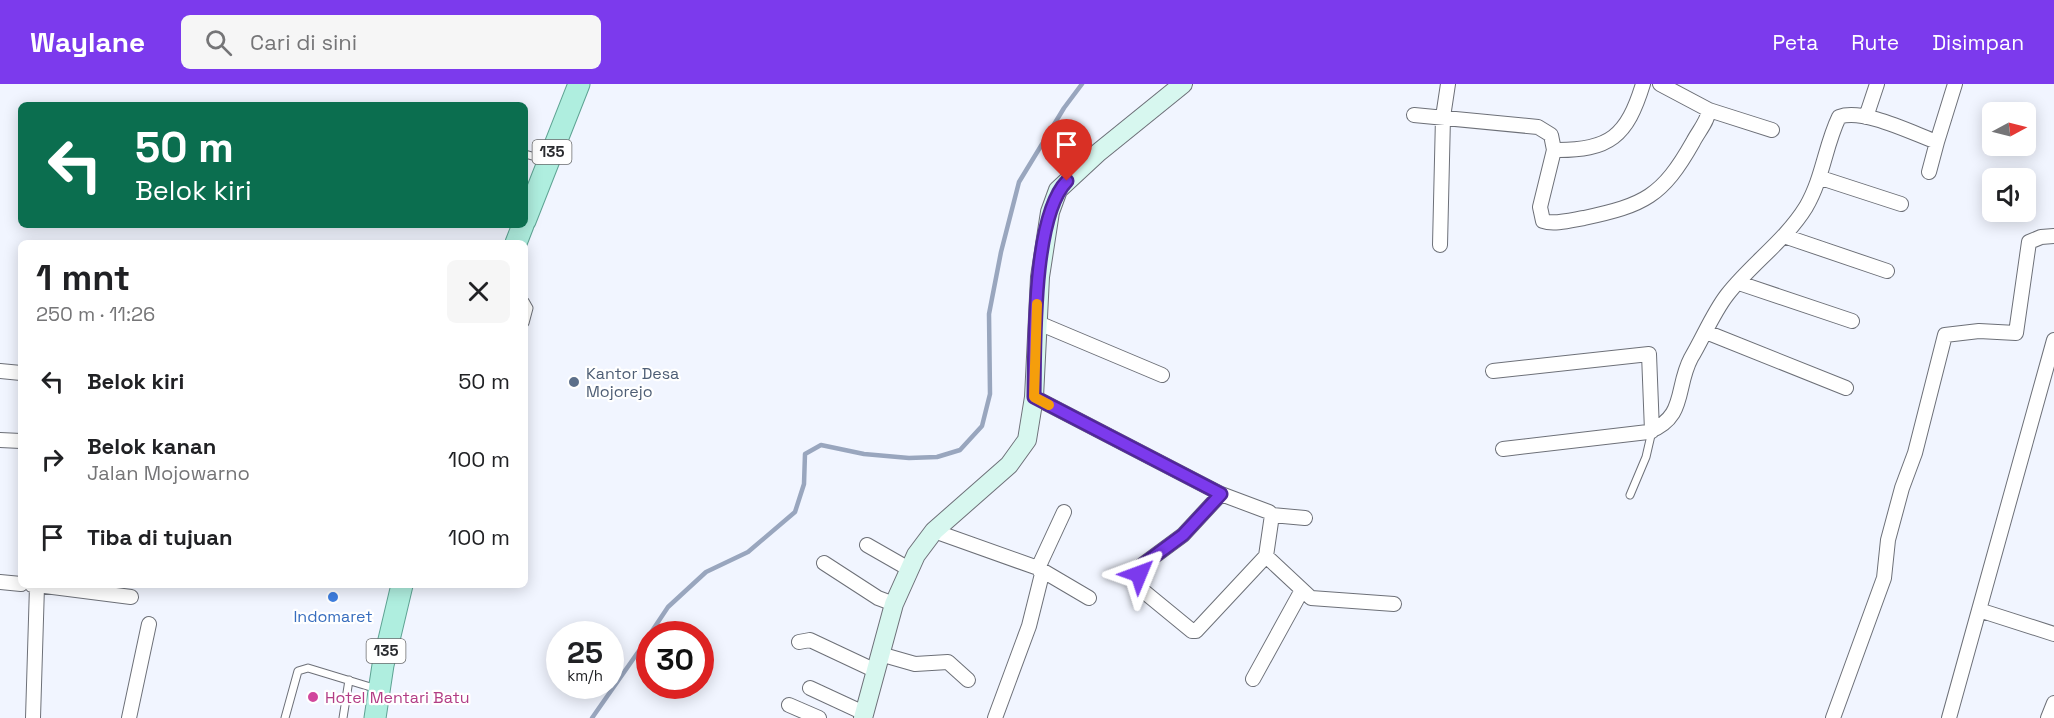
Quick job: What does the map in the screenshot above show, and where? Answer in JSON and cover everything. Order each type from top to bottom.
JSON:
[{"type":"main road","name":"135","points":[[528,213],[579,84]]},
{"type":"main road","name":"135","points":[[375,718],[401,588]]},
{"type":"street","points":[[810,688],[864,716],[894,604],[909,569],[934,531],[1021,452],[1030,429],[1034,397],[1036,322],[1044,243],[1050,212],[1058,190],[1099,152],[1183,84]]},
{"type":"street","points":[[1440,245],[1443,117],[1448,84]]},
{"type":"street","points":[[1554,150],[1583,148],[1615,136],[1625,128],[1634,112],[1642,84]]},
{"type":"street","points":[[1659,84],[1709,110],[1772,130]]},
{"type":"street","points":[[1866,117],[1877,84]]},
{"type":"street","points":[[1929,172],[1955,84]]},
{"type":"street","points":[[1414,115],[1538,127],[1551,135],[1554,150],[1540,207],[1543,221],[1573,220],[1625,208],[1646,199],[1662,188],[1678,168],[1709,110]]},
{"type":"street","points":[[1503,449],[1652,431],[1672,417],[1685,370],[1727,295],[1784,236],[1806,207],[1821,178],[1839,117],[1847,114],[1866,117],[1936,142]]},
{"type":"street","points":[[1821,178],[1901,204]]},
{"type":"street","points":[[1784,236],[1887,271]]},
{"type":"street","points":[[1833,718],[1884,578],[1888,540],[1902,488],[1915,453],[1945,335],[1979,331],[2016,333],[2029,242],[2054,236]]},
{"type":"street","points":[[1739,283],[1852,321]]},
{"type":"street","points":[[1036,322],[1162,375]]},
{"type":"street","points":[[1706,332],[1846,388]]},
{"type":"street","points":[[1949,718],[2054,340]]},
{"type":"street","points":[[1493,371],[1649,354],[1652,431]]},
{"type":"street","points":[[0,371],[18,373]]},
{"type":"street","points":[[1034,397],[1221,494],[1272,515],[1305,518]]},
{"type":"street","points":[[0,440],[18,441]]},
{"type":"street","points":[[1221,494],[1183,535],[1141,566],[1139,574],[1142,590],[1192,631],[1196,631],[1266,556],[1272,515]]},
{"type":"street","points":[[1038,568],[1064,512]]},
{"type":"street","points":[[934,531],[1038,568],[1089,598]]},
{"type":"street","points":[[867,545],[909,569]]},
{"type":"street","points":[[1266,556],[1302,591],[1320,600],[1394,604]]},
{"type":"street","points":[[824,563],[878,598],[894,604]]},
{"type":"street","points":[[995,718],[1029,626],[1043,578],[1038,568]]},
{"type":"street","points":[[0,582],[18,584]]},
{"type":"street","points":[[33,718],[37,588]]},
{"type":"street","points":[[60,588],[131,597]]},
{"type":"street","points":[[1253,679],[1302,591]]},
{"type":"street","points":[[1979,610],[2054,634]]},
{"type":"street","points":[[129,718],[149,624]]},
{"type":"street","points":[[799,642],[810,640],[878,662],[915,664],[948,662],[968,680]]},
{"type":"street","points":[[2048,718],[2054,703]]},
{"type":"street","points":[[789,705],[819,718]]},
{"type":"lane","points":[[528,155],[549,160]]},
{"type":"lane","points":[[1630,495],[1646,457],[1652,431]]},
{"type":"lane","points":[[285,718],[298,671],[308,668],[379,690]]},
{"type":"lane","points":[[343,718],[349,680]]},
{"type":"waterway","points":[[659,621],[668,607],[706,572],[748,552],[795,512],[804,484],[805,454],[821,445],[864,454],[909,458],[937,457],[960,450],[982,426],[990,394],[989,314],[1001,252],[1019,182],[1064,108],[1082,84]]},
{"type":"waterway","points":[[592,718],[636,655]]},
{"type":"slow traffic","points":[[1037,304],[1034,397],[1049,405]]},
{"type":"place","name":"Kantor Desa Mojorejo","points":[[574,382]]},
{"type":"place","name":"Indomaret","points":[[333,597]]},
{"type":"place","name":"Hotel Mentari Batu","points":[[313,697]]},
{"type":"route","points":[[1067,181],[1058,190],[1053,202],[1044,243],[1036,322],[1034,397],[1221,494],[1183,535],[1155,558],[1141,566],[1139,574]]}]
